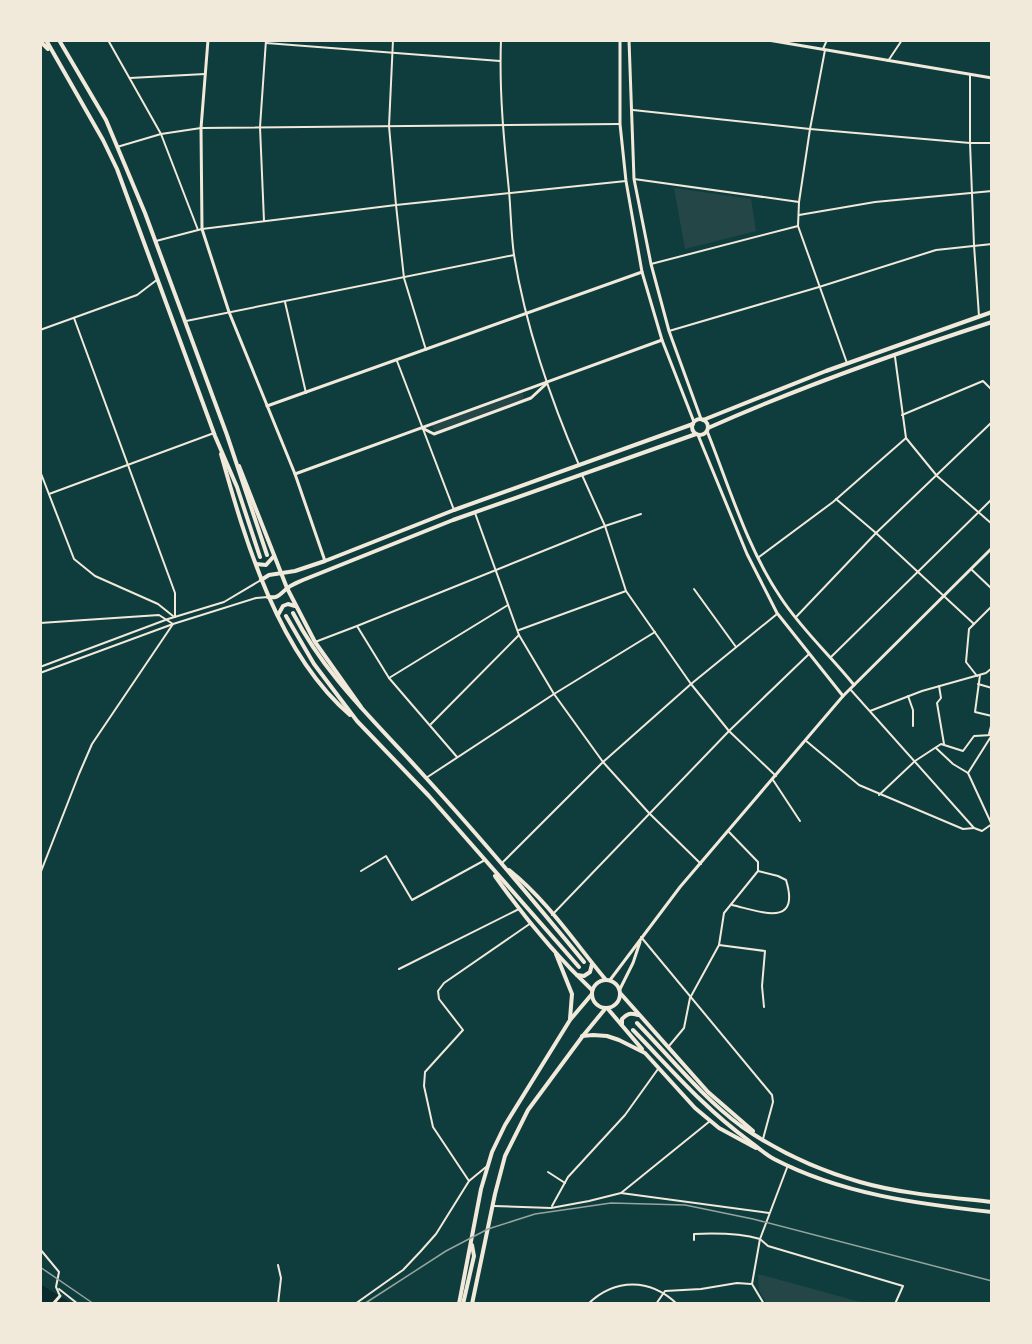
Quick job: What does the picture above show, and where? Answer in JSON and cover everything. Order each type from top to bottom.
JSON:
[{"type":"main road","points":[[46,40],[107,148],[134,213],[215,434],[237,487],[260,557]]},
{"type":"main road","points":[[40,41],[51,51]]},
{"type":"main road","points":[[59,42],[106,120],[117,147],[186,321],[267,555]]},
{"type":"main road","points":[[261,580],[270,575],[295,571],[325,561],[454,510],[694,423],[847,363],[992,312]]},
{"type":"main road","points":[[268,597],[277,597],[287,588],[344,563],[475,512],[697,434],[704,434],[708,429],[748,411],[894,354],[992,322]]},
{"type":"main road","points":[[702,420],[707,423],[708,429]]},
{"type":"main road","points":[[694,423],[693,429],[697,434]]},
{"type":"main road","points":[[215,434],[237,511],[261,580],[304,661],[335,702],[429,796],[579,967]]},
{"type":"main road","points":[[227,435],[287,588],[315,642],[368,717]]},
{"type":"main road","points":[[255,564],[266,565],[274,556]]},
{"type":"main road","points":[[278,615],[283,606],[288,604],[296,606]]},
{"type":"main road","points":[[293,613],[304,636],[349,697],[502,863],[584,962]]},
{"type":"main road","points":[[286,616],[315,664],[357,722]]},
{"type":"main road","points":[[485,860],[519,909],[592,992],[594,1002],[606,1009],[695,1108],[735,1139],[765,1152]]},
{"type":"main road","points":[[502,863],[520,878],[592,964],[620,991],[708,1092],[763,1139]]},
{"type":"main road","points":[[552,948],[561,963],[572,994],[570,1020]]},
{"type":"main road","points":[[577,975],[584,976],[590,972],[592,964]]},
{"type":"main road","points":[[461,1304],[471,1241],[492,1152],[505,1125],[570,1020],[597,983],[608,980]]},
{"type":"main road","points":[[472,1304],[492,1206],[505,1156],[515,1134],[528,1110],[582,1037],[606,1009],[617,1005],[620,991]]},
{"type":"main road","points":[[623,1027],[622,1018],[626,1015],[630,1013],[639,1015]]},
{"type":"main road","points":[[637,1023],[716,1105],[741,1126],[781,1151],[823,1170],[862,1183],[992,1202]]},
{"type":"main road","points":[[633,1030],[725,1124],[774,1159],[862,1192],[946,1207],[992,1212]]},
{"type":"main road","points":[[582,1037],[607,1036],[645,1053]]},
{"type":"street","points":[[108,40],[161,134],[200,229],[229,312],[295,474],[325,561]]},
{"type":"street","points":[[200,229],[201,128],[208,40]]},
{"type":"street","points":[[393,40],[389,126],[396,205],[404,278],[426,350]]},
{"type":"street","points":[[501,40],[502,125],[514,255],[527,313],[548,382],[565,433],[579,465]]},
{"type":"street","points":[[620,40],[620,124],[626,181],[642,272],[662,340],[694,423]]},
{"type":"street","points":[[629,40],[634,179],[651,264],[669,331],[702,420]]},
{"type":"street","points":[[768,40],[992,78]]},
{"type":"street","points":[[827,40],[810,129],[799,202],[798,226],[847,363]]},
{"type":"street","points":[[888,61],[902,40]]},
{"type":"street","points":[[264,221],[260,127],[266,42],[500,61]]},
{"type":"street","points":[[129,78],[205,74]]},
{"type":"street","points":[[970,75],[970,143],[979,316]]},
{"type":"street","points":[[630,109],[810,129],[992,143]]},
{"type":"street","points":[[117,147],[161,134],[201,128],[620,124]]},
{"type":"street","points":[[634,179],[799,202]]},
{"type":"street","points":[[154,241],[200,229],[396,205],[626,181]]},
{"type":"street","points":[[799,215],[875,202],[992,191]]},
{"type":"street","points":[[651,264],[798,226]]},
{"type":"street","points":[[669,331],[936,250],[992,244]]},
{"type":"street","points":[[186,321],[514,255]]},
{"type":"street","points":[[267,406],[642,272]]},
{"type":"street","points":[[40,330],[137,296],[158,279]]},
{"type":"street","points":[[285,302],[306,393]]},
{"type":"street","points":[[74,318],[175,593],[175,617]]},
{"type":"street","points":[[295,474],[662,340]]},
{"type":"street","points":[[894,354],[906,438],[938,476],[992,524]]},
{"type":"street","points":[[397,361],[454,510]]},
{"type":"street","points":[[902,415],[983,381],[992,390]]},
{"type":"street","points":[[422,428],[435,433],[531,398],[548,382]]},
{"type":"street","points":[[795,617],[876,533],[992,422]]},
{"type":"street","points":[[708,429],[752,544],[779,596],[854,685]]},
{"type":"street","points":[[49,494],[215,434]]},
{"type":"street","points":[[697,434],[747,554],[777,614],[843,696]]},
{"type":"street","points":[[758,557],[836,499],[906,438]]},
{"type":"street","points":[[40,471],[74,559],[95,576],[158,604],[175,617]]},
{"type":"street","points":[[582,474],[605,526],[626,591],[691,684],[729,731],[776,776]]},
{"type":"street","points":[[836,499],[974,624]]},
{"type":"street","points":[[830,658],[992,499]]},
{"type":"street","points":[[475,512],[519,635],[554,694],[603,762],[649,813],[701,864]]},
{"type":"street","points":[[315,642],[495,569],[641,514]]},
{"type":"street","points":[[608,980],[701,864],[843,696],[992,548]]},
{"type":"street","points":[[971,569],[992,589]]},
{"type":"street","points":[[40,667],[168,619],[224,602],[261,580]]},
{"type":"street","points":[[694,589],[736,647]]},
{"type":"street","points":[[518,630],[626,591]]},
{"type":"street","points":[[40,673],[172,624],[256,598],[268,597]]},
{"type":"street","points":[[389,678],[508,605]]},
{"type":"street","points":[[979,675],[966,662],[969,629],[992,606]]},
{"type":"street","points":[[502,863],[603,762],[691,684],[777,614]]},
{"type":"street","points":[[40,623],[159,615],[168,619],[172,624]]},
{"type":"street","points":[[40,874],[92,744],[172,624]]},
{"type":"street","points":[[357,626],[389,678],[457,757]]},
{"type":"street","points":[[426,778],[554,694],[655,632]]},
{"type":"street","points":[[430,725],[519,635]]},
{"type":"street","points":[[552,915],[729,731],[809,653]]},
{"type":"street","points":[[870,711],[908,696],[986,673],[992,668]]},
{"type":"street","points":[[979,675],[975,712],[992,716]]},
{"type":"street","points":[[978,684],[992,688]]},
{"type":"street","points":[[939,686],[941,698],[937,703],[944,744]]},
{"type":"street","points":[[850,689],[974,828]]},
{"type":"street","points":[[908,696],[913,710],[913,726]]},
{"type":"street","points":[[968,773],[991,735],[992,722]]},
{"type":"street","points":[[879,795],[926,752],[941,744],[963,751],[974,736],[991,735]]},
{"type":"street","points":[[806,741],[859,785],[963,829],[974,828],[982,831],[991,825],[968,773],[953,764],[936,748]]},
{"type":"street","points":[[773,780],[800,821]]},
{"type":"street","points":[[669,1046],[684,1028],[690,998],[719,945],[724,913],[758,871],[758,862],[753,854],[728,832]]},
{"type":"street","points":[[361,871],[386,856],[412,900],[485,860]]},
{"type":"street","points":[[730,904],[774,914],[786,909],[788,896],[786,880],[758,871]]},
{"type":"street","points":[[399,969],[519,909]]},
{"type":"street","points":[[469,1181],[433,1127],[424,1086],[425,1072],[463,1030],[440,999],[438,991],[444,983],[531,922]]},
{"type":"street","points":[[620,991],[641,938]]},
{"type":"street","points":[[641,938],[772,1095],[773,1102],[763,1139]]},
{"type":"street","points":[[719,945],[765,951],[762,986],[764,1006]]},
{"type":"street","points":[[551,1208],[568,1177],[625,1115],[658,1069]]},
{"type":"street","points":[[621,1193],[710,1121]]},
{"type":"street","points":[[764,1304],[752,1284],[760,1239],[788,1165]]},
{"type":"street","points":[[355,1304],[403,1270],[436,1234],[469,1181],[488,1166]]},
{"type":"street","points":[[548,1172],[565,1183]]},
{"type":"street","points":[[492,1206],[551,1208],[621,1193],[769,1213]]},
{"type":"street","points":[[694,1240],[694,1234],[749,1236],[760,1239],[768,1246],[903,1286],[895,1304]]},
{"type":"street","points":[[40,1249],[59,1272],[56,1287],[60,1296],[52,1304]]},
{"type":"street","points":[[278,1265],[281,1278],[278,1304]]},
{"type":"street","points":[[588,1304],[597,1295],[625,1284],[642,1285],[664,1292],[752,1284]]},
{"type":"street","points":[[56,1287],[78,1304]]},
{"type":"street","points":[[656,1304],[664,1292]]},
{"type":"street","points":[[664,1292],[677,1304]]},
{"type":"shaded area","points":[[674,188],[751,199],[756,231],[685,249]]},
{"type":"shaded area","points":[[523,392],[524,400],[435,433],[432,425]]},
{"type":"shaded area","points":[[758,1274],[864,1303],[766,1303],[759,1290]]},
{"type":"shaded area","points":[[40,1284],[71,1303],[41,1303]]},
{"type":"railway","points":[[364,1304],[446,1251],[488,1229],[535,1214],[611,1203],[685,1205],[753,1219],[992,1281]]},
{"type":"railway","points":[[40,1267],[94,1304]]}]
